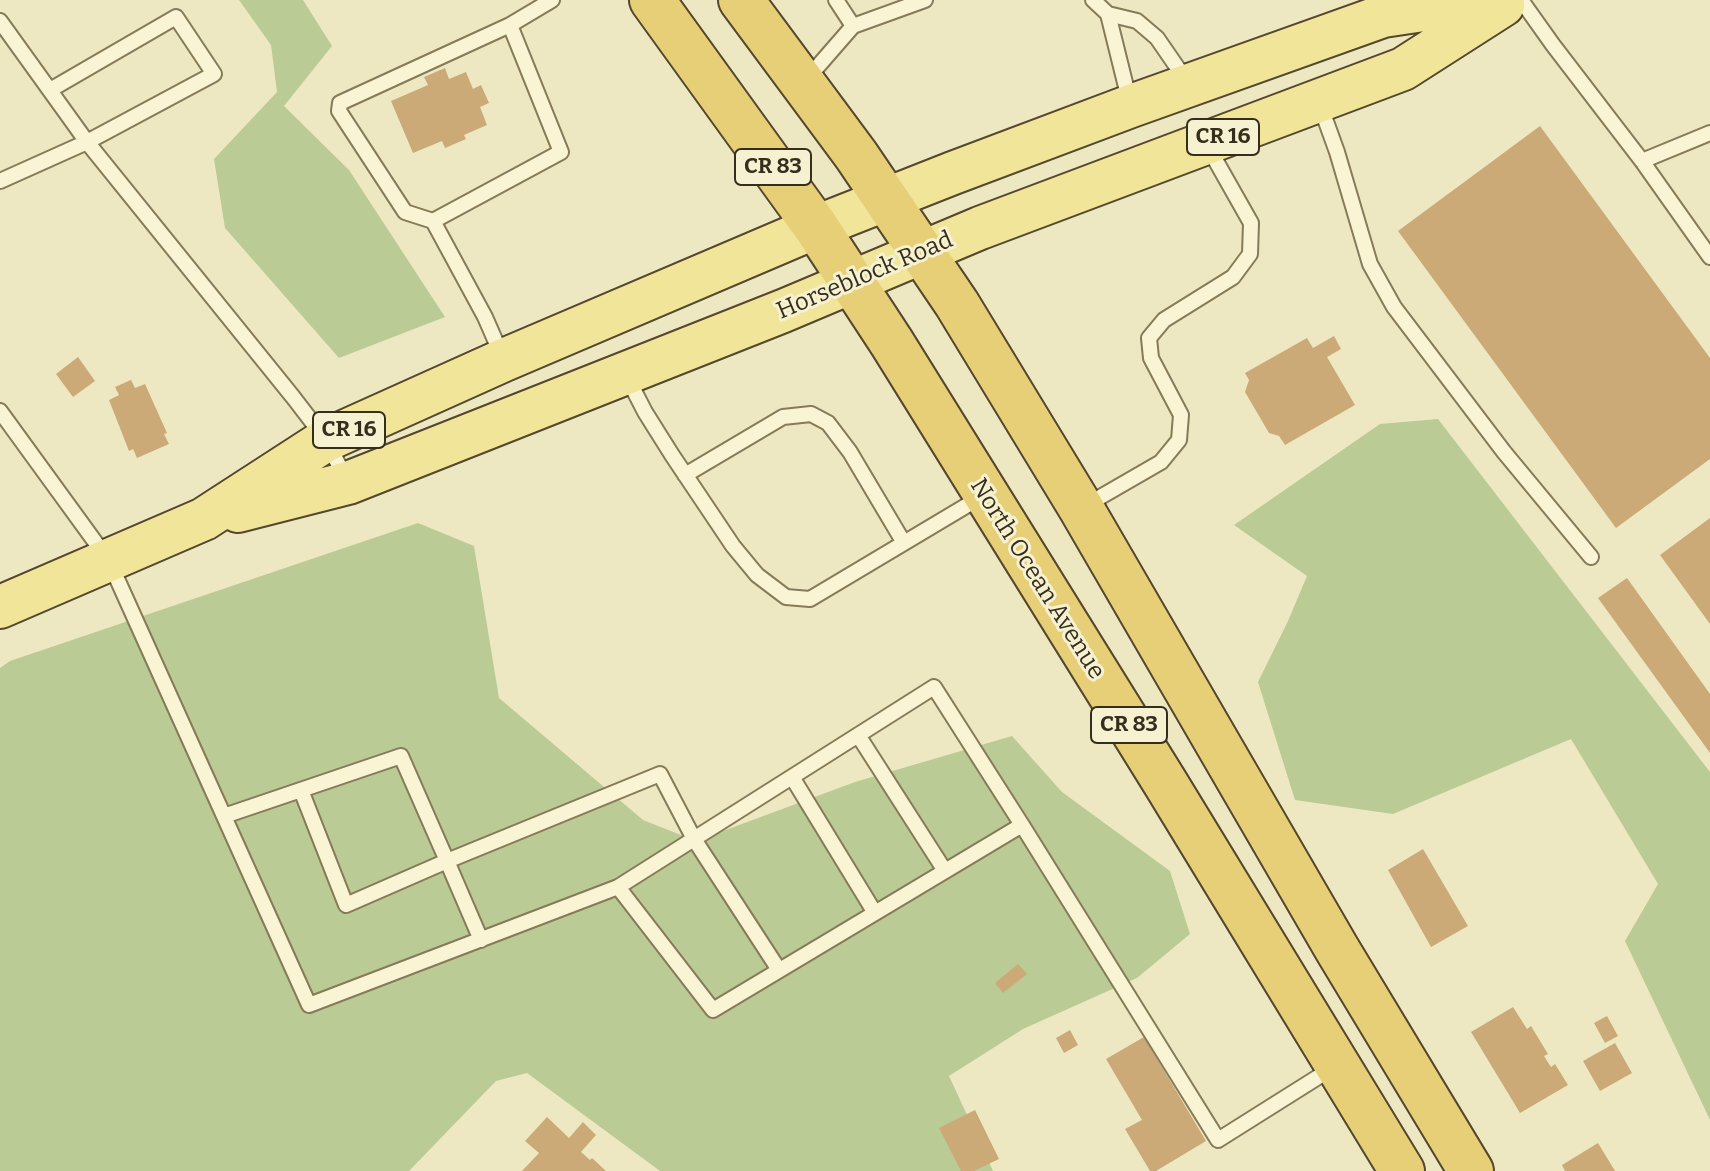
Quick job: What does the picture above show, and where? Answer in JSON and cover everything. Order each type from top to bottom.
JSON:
[{"type":"highway","name":"North Ocean Avenue","points":[[652,0],[816,227],[892,343],[1402,1171]]},
{"type":"highway","name":"CR 83","points":[[741,0],[804,82],[957,304],[1081,508],[1337,949],[1471,1171]]},
{"type":"main road","name":"Horseblock Road","points":[[0,607],[204,519],[326,440],[504,360],[816,227],[1131,106],[1383,16],[1490,0]]},
{"type":"main road","name":"Horseblock Road","points":[[204,519],[348,483],[980,228],[1403,69],[1511,0]]},
{"type":"lane","points":[[504,360],[485,317],[433,221],[405,212],[339,111],[340,103],[510,25],[552,0]]},
{"type":"lane","points":[[836,0],[853,26]]},
{"type":"lane","points":[[804,82],[853,26],[925,0]]},
{"type":"lane","points":[[1093,0],[1108,14],[1137,21],[1157,38],[1190,85]]},
{"type":"lane","points":[[1521,0],[1710,257]]},
{"type":"lane","points":[[1108,14],[1131,106]]},
{"type":"lane","points":[[0,181],[87,142],[214,74],[176,17],[50,90]]},
{"type":"lane","points":[[0,21],[87,142],[326,440],[348,483]]},
{"type":"lane","points":[[433,221],[561,152],[510,25]]},
{"type":"lane","points":[[1319,101],[1370,264],[1394,307],[1504,452],[1591,557]]},
{"type":"lane","points":[[1642,161],[1710,133]]},
{"type":"lane","points":[[1081,508],[1161,462],[1179,440],[1181,415],[1151,358],[1149,338],[1164,320],[1233,277],[1250,254],[1251,223],[1206,143]]},
{"type":"lane","points":[[625,373],[645,412],[733,546],[757,575],[786,597],[810,599],[985,495]]},
{"type":"lane","points":[[0,411],[109,561],[309,1005],[618,887],[934,687],[1218,1140],[1337,1065]]},
{"type":"lane","points":[[685,475],[783,417],[811,414],[828,423],[850,452],[904,543]]},
{"type":"lane","points":[[858,735],[945,871]]},
{"type":"lane","points":[[224,816],[401,756],[481,940]]},
{"type":"lane","points":[[301,790],[346,905],[660,774],[694,839],[779,970]]},
{"type":"lane","points":[[792,777],[875,913]]},
{"type":"lane","points":[[618,887],[713,1010],[1022,825]]},
{"type":"green space","points":[[239,0],[303,0],[332,46],[284,106],[349,170],[445,317],[339,358],[225,228],[214,159],[277,92],[271,45]]},
{"type":"green space","points":[[1438,419],[1710,772],[1710,1120],[1625,941],[1658,884],[1571,739],[1393,814],[1295,800],[1258,682],[1307,576],[1234,525],[1380,424]]},
{"type":"green space","points":[[418,523],[474,546],[499,698],[643,820],[696,841],[855,782],[1012,736],[1062,792],[1170,871],[1190,934],[1137,978],[1023,1029],[949,1076],[993,1171],[660,1171],[527,1073],[496,1081],[409,1171],[0,1171],[0,668],[10,661]]},
{"type":"building","points":[[445,68],[449,79],[466,72],[473,89],[481,85],[489,103],[480,107],[487,125],[445,148],[442,141],[413,153],[391,101],[428,85],[424,77]]},
{"type":"building","points":[[1540,126],[1710,358],[1710,459],[1616,528],[1398,231]]},
{"type":"building","points":[[1334,336],[1341,349],[1327,357],[1355,405],[1285,445],[1279,436],[1269,433],[1245,392],[1249,380],[1245,373],[1307,338],[1313,348]]},
{"type":"building","points":[[78,357],[95,381],[73,397],[56,374]]},
{"type":"building","points":[[131,380],[135,388],[145,384],[169,444],[137,458],[133,449],[129,451],[109,400],[119,395],[115,387]]},
{"type":"building","points":[[1710,518],[1710,624],[1660,555]]},
{"type":"building","points":[[1627,578],[1710,694],[1710,753],[1598,598]]},
{"type":"building","points":[[1423,849],[1468,926],[1431,947],[1388,870]]},
{"type":"building","points":[[1018,964],[1027,974],[1003,993],[995,983]]},
{"type":"building","points":[[1513,1007],[1527,1029],[1531,1026],[1548,1054],[1544,1056],[1551,1067],[1555,1064],[1568,1085],[1520,1113],[1471,1032]]},
{"type":"building","points":[[1607,1016],[1618,1036],[1605,1043],[1594,1023]]},
{"type":"building","points":[[1070,1030],[1078,1045],[1064,1053],[1056,1038]]},
{"type":"building","points":[[1144,1037],[1206,1141],[1156,1171],[1150,1171],[1125,1129],[1142,1120],[1106,1059]]},
{"type":"building","points":[[1615,1043],[1632,1073],[1600,1091],[1583,1061]]},
{"type":"building","points":[[975,1110],[999,1159],[974,1171],[961,1171],[939,1128]]},
{"type":"building","points":[[547,1117],[569,1138],[583,1122],[596,1135],[581,1152],[606,1171],[522,1171],[539,1153],[525,1141]]},
{"type":"building","points":[[1598,1143],[1615,1171],[1565,1171],[1562,1165]]}]
